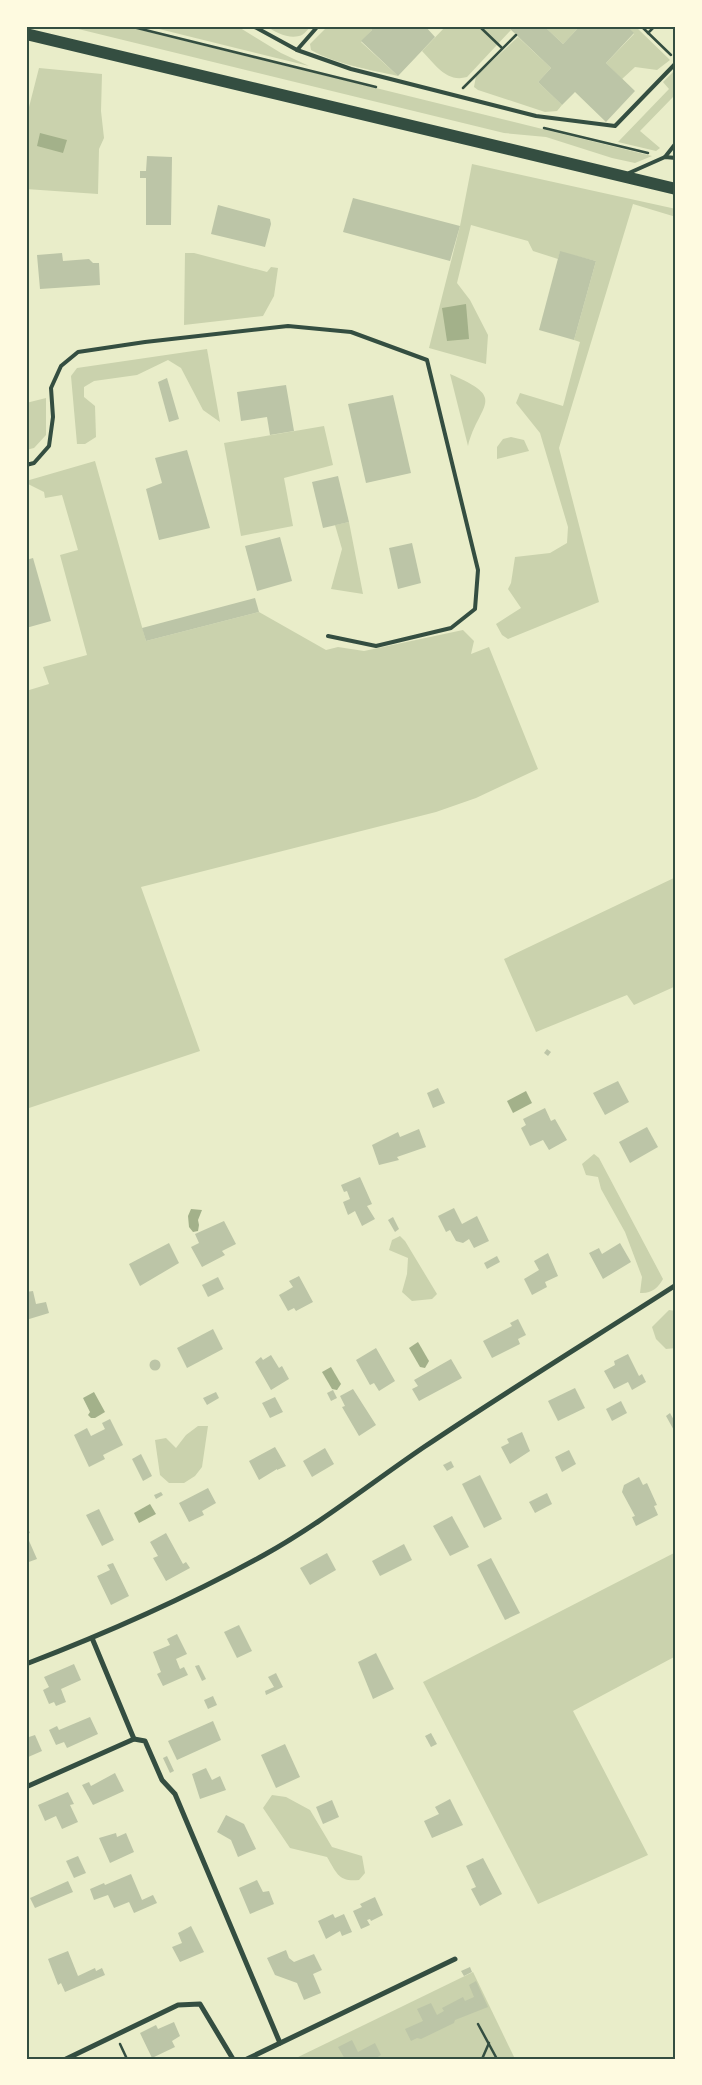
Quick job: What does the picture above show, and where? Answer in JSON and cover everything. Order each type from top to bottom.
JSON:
[{"type":"main road","points":[[26,34],[674,187]]},
{"type":"street","points":[[26,1664],[92,1638],[177,1600],[265,1554],[350,1500],[504,1394],[676,1285]]},
{"type":"street","points":[[92,1638],[134,1739]]},
{"type":"street","points":[[26,1787],[134,1739],[145,1741],[162,1780],[175,1794],[280,2043]]},
{"type":"street","points":[[247,2059],[455,1959]]},
{"type":"street","points":[[66,2059],[178,2005],[200,2004],[233,2059]]},
{"type":"lane","points":[[253,26],[297,50],[351,69],[536,116],[615,126],[676,61]]},
{"type":"lane","points":[[297,50],[318,26]]},
{"type":"lane","points":[[623,176],[665,157],[676,143]]},
{"type":"lane","points":[[665,157],[676,158]]},
{"type":"lane","points":[[26,465],[34,463],[49,446],[53,417],[51,388],[61,366],[78,352],[144,342],[288,326],[351,332],[427,360],[478,570],[475,609],[451,628],[376,646],[328,636]]},
{"type":"path","points":[[478,26],[502,48]]},
{"type":"path","points":[[641,26],[676,61]]},
{"type":"path","points":[[648,33],[655,26]]},
{"type":"path","points":[[460,97],[464,85],[516,35]]},
{"type":"path","points":[[478,2024],[497,2059]]},
{"type":"path","points":[[116,2035],[127,2059]]},
{"type":"path","points":[[482,2059],[489,2043]]},
{"type":"shaded area","points":[[66,26],[124,26],[652,156],[635,163],[612,158],[546,137],[504,133]]},
{"type":"shaded area","points":[[147,26],[237,26],[281,53],[309,66]]},
{"type":"shaded area","points":[[267,26],[311,26],[302,35],[293,37],[274,31]]},
{"type":"shaded area","points":[[328,26],[367,26],[372,30],[361,42],[398,76],[342,63],[311,50],[310,44]]},
{"type":"shaded area","points":[[446,26],[507,26],[511,30],[467,77],[460,78],[447,75],[436,67],[422,51]]},
{"type":"shaded area","points":[[544,26],[580,26],[563,44]]},
{"type":"shaded area","points":[[627,26],[635,26],[670,60],[657,70],[635,67],[622,79],[606,63],[634,34]]},
{"type":"shaded area","points":[[518,37],[551,68],[538,82],[562,105],[557,111],[545,112],[478,90],[474,87],[476,76]]},
{"type":"shaded area","points":[[39,68],[102,74],[101,111],[104,138],[99,149],[98,194],[26,189],[26,111],[28,111]]},
{"type":"shaded area","points":[[676,69],[676,99],[673,97],[640,131],[660,148],[656,151],[618,142],[669,89],[663,82]]},
{"type":"shaded area","points":[[40,133],[67,140],[63,153],[37,146]]},
{"type":"shaded area","points":[[472,164],[676,209],[676,217],[633,204],[559,448],[599,602],[508,639],[502,635],[496,624],[521,608],[508,589],[511,583],[515,557],[550,553],[567,543],[568,527],[540,433],[516,403],[520,393],[563,406],[580,342],[574,340],[596,261],[560,252],[558,259],[533,251],[528,241],[471,225],[457,283],[470,300],[488,335],[486,364],[429,348],[460,226]]},
{"type":"shaded area","points":[[185,253],[194,253],[267,272],[271,267],[278,268],[274,296],[263,316],[184,325]]},
{"type":"shaded area","points":[[466,304],[469,339],[447,341],[442,308]]},
{"type":"shaded area","points":[[207,349],[220,422],[203,410],[181,368],[168,360],[137,375],[94,381],[84,387],[84,397],[95,406],[96,437],[85,444],[77,444],[71,376],[77,368]]},
{"type":"shaded area","points":[[450,374],[468,383],[485,396],[483,411],[468,446]]},
{"type":"shaded area","points":[[46,398],[46,435],[34,448],[26,450],[26,403]]},
{"type":"shaded area","points":[[324,426],[333,465],[284,478],[293,526],[241,536],[224,443]]},
{"type":"shaded area","points":[[511,437],[524,440],[529,451],[497,459],[497,447],[503,439]]},
{"type":"shaded area","points":[[95,461],[146,641],[259,612],[326,650],[338,647],[364,651],[463,630],[474,641],[471,654],[489,647],[538,769],[476,798],[436,812],[141,887],[200,1051],[26,1109],[26,691],[49,684],[43,667],[87,655],[60,555],[78,550],[62,495],[45,498],[44,492],[26,483],[26,481]]},
{"type":"shaded area","points":[[349,522],[363,594],[331,589],[342,549],[335,525]]},
{"type":"shaded area","points":[[676,877],[676,986],[634,1005],[627,995],[536,1032],[504,959]]},
{"type":"shaded area","points":[[526,1091],[532,1103],[513,1113],[507,1101]]},
{"type":"shaded area","points":[[594,1154],[599,1158],[663,1279],[651,1291],[640,1293],[642,1277],[625,1232],[601,1189],[598,1177],[586,1175],[582,1164]]},
{"type":"shaded area","points":[[191,1209],[202,1210],[198,1220],[198,1231],[193,1232],[189,1227],[188,1216]]},
{"type":"shaded area","points":[[400,1236],[405,1241],[437,1294],[432,1299],[412,1301],[402,1292],[407,1274],[408,1258],[389,1250],[392,1240]]},
{"type":"shaded area","points":[[669,1310],[676,1311],[676,1348],[666,1349],[656,1339],[652,1327]]},
{"type":"shaded area","points":[[418,1342],[429,1361],[425,1368],[420,1367],[409,1348]]},
{"type":"shaded area","points":[[331,1367],[341,1384],[337,1390],[332,1389],[322,1372]]},
{"type":"shaded area","points":[[94,1392],[105,1412],[95,1418],[91,1418],[88,1415],[90,1412],[83,1398]]},
{"type":"shaded area","points":[[198,1426],[208,1426],[202,1467],[195,1476],[184,1483],[169,1483],[160,1475],[155,1440],[166,1438],[176,1448],[186,1435]]},
{"type":"shaded area","points":[[150,1504],[156,1514],[139,1523],[134,1513]]},
{"type":"shaded area","points":[[676,1552],[676,1656],[573,1711],[648,1855],[538,1904],[423,1682]]},
{"type":"shaded area","points":[[272,1795],[286,1797],[310,1810],[332,1847],[362,1856],[365,1873],[359,1880],[347,1880],[339,1876],[327,1857],[290,1848],[263,1808]]},
{"type":"shaded area","points":[[473,1972],[515,2059],[294,2059]]},
{"type":"building","points":[[367,26],[425,26],[435,37],[398,76],[361,41],[372,30]]},
{"type":"building","points":[[507,26],[544,26],[563,44],[580,26],[627,26],[634,33],[606,63],[635,91],[606,122],[575,92],[562,105],[538,82],[551,68]]},
{"type":"building","points":[[147,156],[172,157],[171,225],[146,225],[146,178],[140,178],[140,171],[146,171]]},
{"type":"building","points":[[353,198],[460,226],[450,261],[343,232]]},
{"type":"building","points":[[218,205],[270,219],[271,224],[265,247],[211,234]]},
{"type":"building","points":[[560,251],[596,261],[574,340],[539,330]]},
{"type":"building","points":[[62,253],[63,261],[89,259],[93,263],[99,263],[100,285],[40,289],[37,255]]},
{"type":"building","points":[[167,378],[179,419],[169,422],[158,382]]},
{"type":"building","points":[[286,385],[294,431],[270,435],[267,417],[241,421],[237,392]]},
{"type":"building","points":[[393,395],[411,473],[366,483],[348,404]]},
{"type":"building","points":[[187,450],[210,528],[159,540],[146,489],[162,483],[155,458]]},
{"type":"building","points":[[338,476],[349,522],[323,528],[312,482]]},
{"type":"building","points":[[280,537],[292,581],[257,591],[245,546]]},
{"type":"building","points":[[412,543],[421,583],[398,589],[389,548]]},
{"type":"building","points":[[33,558],[51,621],[26,628],[26,560]]},
{"type":"building","points":[[255,598],[259,612],[146,641],[142,628]]},
{"type":"building","points":[[547,1049],[551,1052],[548,1056],[544,1053]]},
{"type":"building","points":[[618,1081],[629,1102],[605,1115],[593,1093]]},
{"type":"building","points":[[438,1088],[445,1103],[433,1108],[427,1093]]},
{"type":"building","points":[[545,1108],[551,1121],[555,1119],[567,1140],[549,1150],[543,1140],[530,1146],[521,1128],[526,1125],[523,1119]]},
{"type":"building","points":[[647,1127],[658,1147],[630,1163],[619,1142]]},
{"type":"building","points":[[419,1129],[426,1147],[397,1157],[399,1160],[379,1165],[372,1145],[398,1132],[400,1137]]},
{"type":"building","points":[[360,1177],[372,1204],[367,1206],[375,1219],[362,1226],[355,1211],[348,1215],[343,1202],[350,1199],[347,1191],[344,1192],[341,1185]]},
{"type":"building","points":[[454,1208],[462,1224],[477,1216],[489,1241],[474,1248],[469,1239],[463,1243],[456,1241],[450,1230],[446,1232],[438,1216]]},
{"type":"building","points":[[393,1217],[399,1229],[395,1232],[388,1220]]},
{"type":"building","points":[[224,1221],[236,1244],[222,1251],[225,1255],[202,1267],[191,1247],[199,1243],[195,1234]]},
{"type":"building","points":[[169,1243],[179,1263],[140,1286],[129,1264]]},
{"type":"building","points":[[620,1243],[631,1262],[603,1279],[589,1253],[599,1248],[602,1254]]},
{"type":"building","points":[[548,1253],[558,1276],[545,1282],[547,1287],[532,1295],[524,1279],[539,1270],[534,1261]]},
{"type":"building","points":[[497,1256],[500,1262],[487,1269],[484,1263]]},
{"type":"building","points":[[299,1276],[313,1302],[296,1311],[294,1308],[288,1311],[279,1295],[293,1287],[289,1281]]},
{"type":"building","points":[[218,1277],[224,1289],[208,1297],[202,1285]]},
{"type":"building","points":[[33,1291],[36,1304],[46,1302],[49,1313],[26,1320],[26,1292]]},
{"type":"building","points":[[518,1319],[526,1335],[518,1339],[520,1344],[492,1358],[483,1341],[512,1326],[510,1323]]},
{"type":"building","points":[[213,1329],[223,1349],[187,1368],[177,1348]]},
{"type":"building","points":[[376,1348],[395,1381],[379,1391],[374,1383],[370,1385],[356,1360]]},
{"type":"building","points":[[628,1354],[639,1376],[642,1374],[646,1382],[632,1390],[628,1382],[614,1389],[604,1371],[615,1365],[614,1361]]},
{"type":"building","points":[[271,1355],[279,1368],[282,1366],[289,1379],[271,1390],[255,1362],[261,1357],[263,1360]]},
{"type":"building","points":[[451,1359],[462,1378],[419,1401],[412,1389],[418,1386],[414,1380]]},
{"type":"building","points":[[153,1360],[157,1360],[160,1365],[159,1369],[153,1370],[150,1367],[150,1363]]},
{"type":"building","points":[[575,1388],[585,1408],[558,1421],[548,1401]]},
{"type":"building","points":[[353,1389],[376,1425],[359,1436],[342,1407],[345,1406],[340,1396]]},
{"type":"building","points":[[333,1390],[337,1398],[331,1401],[327,1393]]},
{"type":"building","points":[[216,1392],[219,1398],[207,1405],[203,1398]]},
{"type":"building","points":[[275,1397],[283,1412],[270,1418],[262,1403]]},
{"type":"building","points":[[621,1401],[627,1413],[612,1421],[606,1409]]},
{"type":"building","points":[[670,1413],[676,1424],[676,1434],[666,1416]]},
{"type":"building","points":[[110,1419],[123,1445],[103,1455],[105,1459],[89,1467],[74,1435],[87,1428],[91,1436],[105,1429],[102,1423]]},
{"type":"building","points":[[522,1432],[530,1451],[510,1464],[501,1447],[509,1443],[507,1439]]},
{"type":"building","points":[[275,1447],[286,1466],[259,1480],[249,1461]]},
{"type":"building","points":[[325,1448],[334,1464],[312,1477],[303,1461]]},
{"type":"building","points":[[569,1450],[576,1464],[562,1472],[555,1457]]},
{"type":"building","points":[[141,1454],[152,1476],[143,1481],[132,1459]]},
{"type":"building","points":[[451,1461],[454,1467],[447,1471],[443,1465]]},
{"type":"building","points":[[480,1475],[502,1519],[484,1528],[462,1484]]},
{"type":"building","points":[[639,1477],[643,1485],[647,1483],[657,1505],[654,1506],[658,1515],[636,1526],[632,1517],[635,1516],[622,1492],[624,1485]]},
{"type":"building","points":[[208,1488],[216,1503],[202,1511],[204,1515],[189,1522],[179,1503]]},
{"type":"building","points":[[161,1492],[163,1495],[156,1499],[154,1495]]},
{"type":"building","points":[[547,1493],[552,1504],[535,1513],[529,1502]]},
{"type":"building","points":[[99,1509],[114,1540],[102,1546],[86,1515]]},
{"type":"building","points":[[452,1516],[469,1547],[450,1556],[433,1526]]},
{"type":"building","points":[[26,1524],[30,1533],[26,1534]]},
{"type":"building","points":[[166,1533],[183,1564],[186,1562],[190,1568],[166,1581],[153,1558],[158,1556],[150,1542]]},
{"type":"building","points":[[26,1534],[37,1559],[26,1563]]},
{"type":"building","points":[[404,1544],[412,1560],[380,1576],[372,1561]]},
{"type":"building","points":[[327,1553],[336,1570],[310,1585],[300,1568]]},
{"type":"building","points":[[491,1558],[520,1613],[505,1620],[477,1565]]},
{"type":"building","points":[[113,1563],[129,1596],[111,1605],[97,1576],[110,1570],[107,1565]]},
{"type":"building","points":[[239,1625],[252,1651],[237,1658],[224,1632]]},
{"type":"building","points":[[177,1634],[187,1654],[176,1659],[180,1669],[184,1667],[188,1675],[163,1686],[157,1674],[161,1672],[153,1652],[170,1645],[167,1639]]},
{"type":"building","points":[[376,1653],[394,1689],[373,1699],[358,1662]]},
{"type":"building","points":[[74,1664],[81,1680],[61,1689],[66,1702],[56,1706],[54,1702],[49,1704],[43,1690],[49,1687],[44,1677]]},
{"type":"building","points":[[199,1665],[206,1679],[202,1681],[195,1666]]},
{"type":"building","points":[[276,1673],[283,1687],[266,1695],[265,1691],[274,1687],[268,1677]]},
{"type":"building","points":[[213,1696],[217,1705],[208,1709],[204,1700]]},
{"type":"building","points":[[90,1717],[98,1734],[67,1748],[64,1742],[56,1745],[49,1730],[57,1726],[59,1730]]},
{"type":"building","points":[[213,1721],[221,1740],[177,1760],[168,1741]]},
{"type":"building","points":[[431,1733],[437,1744],[431,1747],[425,1736]]},
{"type":"building","points":[[35,1735],[42,1751],[26,1758],[26,1738]]},
{"type":"building","points":[[285,1744],[300,1777],[276,1788],[261,1755]]},
{"type":"building","points":[[167,1756],[174,1771],[170,1773],[163,1758]]},
{"type":"building","points":[[206,1768],[212,1780],[220,1776],[226,1790],[200,1799],[192,1774]]},
{"type":"building","points":[[115,1773],[124,1791],[93,1805],[82,1785],[89,1782],[91,1786]]},
{"type":"building","points":[[68,1792],[74,1804],[70,1805],[78,1822],[62,1829],[56,1816],[45,1821],[38,1805]]},
{"type":"building","points":[[450,1799],[463,1825],[432,1838],[424,1821],[439,1814],[435,1807]]},
{"type":"building","points":[[332,1800],[339,1817],[323,1824],[316,1807]]},
{"type":"building","points":[[226,1815],[244,1824],[256,1849],[238,1857],[231,1840],[217,1832]]},
{"type":"building","points":[[116,1833],[117,1837],[126,1833],[134,1852],[110,1863],[99,1838]]},
{"type":"building","points":[[78,1856],[86,1873],[74,1878],[66,1861]]},
{"type":"building","points":[[483,1858],[502,1894],[480,1906],[471,1889],[476,1887],[466,1866]]},
{"type":"building","points":[[131,1874],[142,1900],[153,1895],[157,1903],[134,1913],[129,1902],[114,1908],[108,1895],[94,1900],[90,1889]]},
{"type":"building","points":[[257,1880],[263,1892],[269,1891],[274,1904],[250,1914],[239,1888]]},
{"type":"building","points":[[68,1881],[73,1892],[35,1908],[30,1898]]},
{"type":"building","points":[[375,1897],[383,1915],[371,1921],[370,1919],[367,1920],[370,1925],[361,1929],[353,1911],[362,1907],[360,1904]]},
{"type":"building","points":[[333,1914],[335,1918],[344,1914],[352,1932],[342,1936],[340,1931],[326,1939],[318,1921]]},
{"type":"building","points":[[191,1926],[204,1952],[180,1962],[172,1947],[182,1943],[178,1933]]},
{"type":"building","points":[[286,1950],[289,1958],[294,1962],[314,1954],[322,1970],[313,1974],[321,1993],[304,2000],[297,1983],[275,1975],[267,1958]]},
{"type":"building","points":[[68,1951],[78,1976],[95,1968],[96,1971],[102,1968],[105,1975],[65,1992],[61,1983],[58,1985],[48,1959]]},
{"type":"building","points":[[470,1967],[472,1972],[464,1976],[461,1971]]},
{"type":"building","points":[[476,1981],[488,2007],[455,2020],[454,2023],[421,2039],[417,2038],[411,2041],[405,2029],[423,2021],[417,2009],[431,2003],[437,2015],[444,2011],[442,2008],[463,1997],[465,2001],[474,1997],[469,1985]]},
{"type":"building","points":[[174,2022],[180,2036],[172,2041],[175,2047],[152,2058],[140,2033],[156,2025],[158,2029]]},
{"type":"building","points":[[352,2040],[358,2052],[375,2043],[381,2055],[374,2059],[345,2059],[338,2047]]}]
